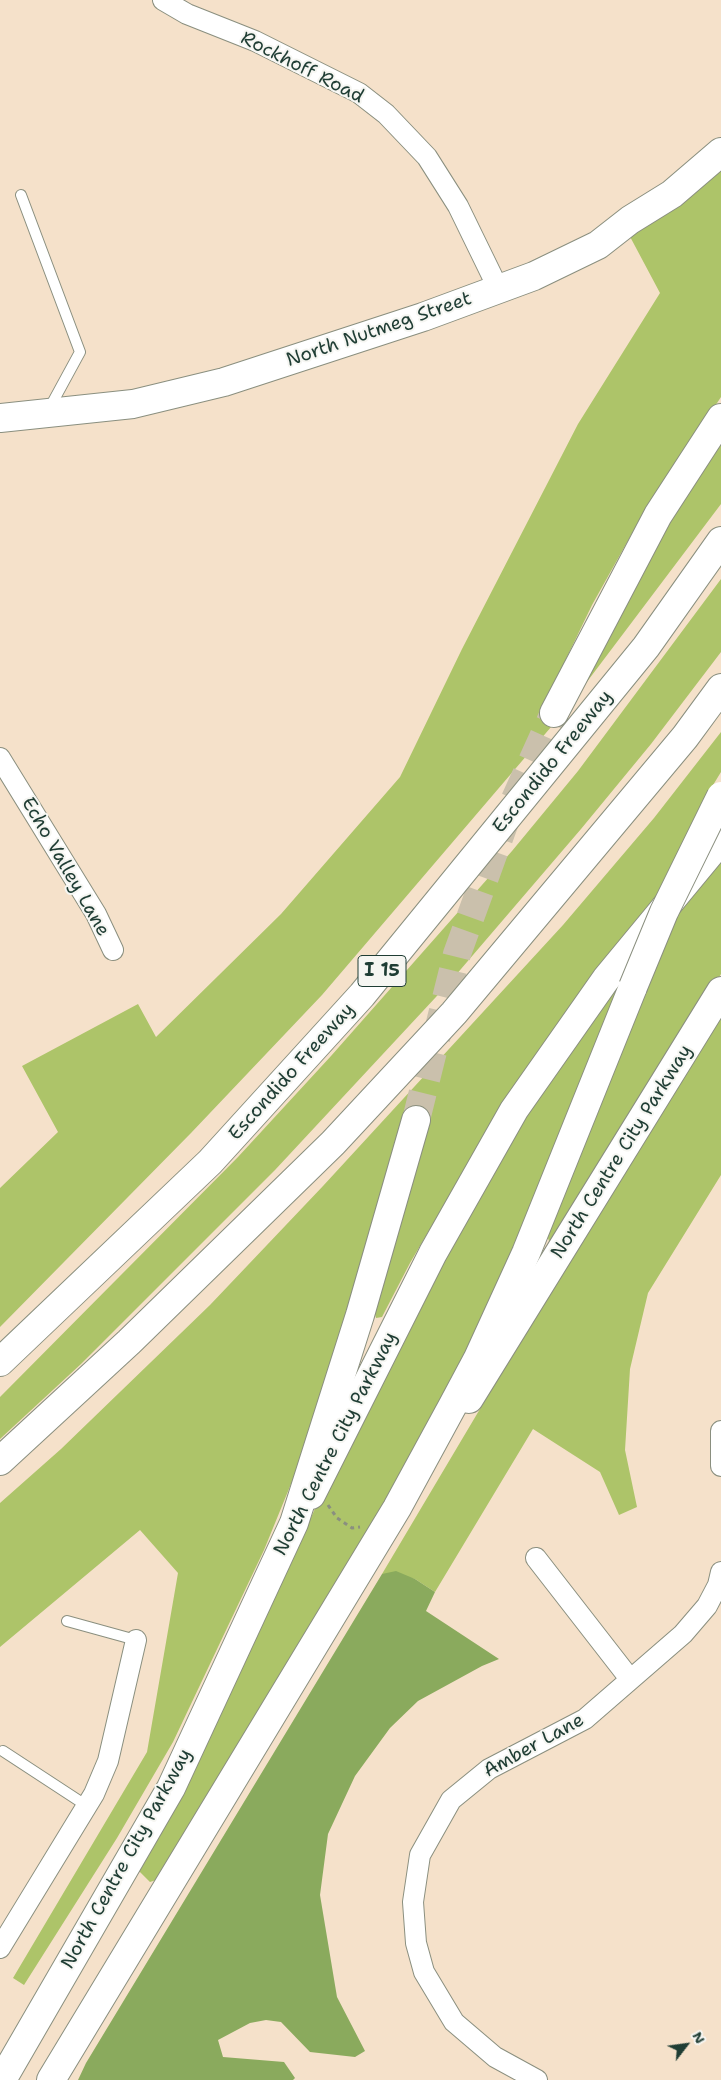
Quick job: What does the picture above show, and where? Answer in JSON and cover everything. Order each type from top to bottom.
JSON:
[{"type":"main road","name":"North Nutmeg Street","points":[[0,418],[133,404],[224,382],[423,317],[534,276],[598,245],[630,220],[672,194],[721,152]]},
{"type":"main road","points":[[554,712],[658,515],[721,418]]},
{"type":"main road","name":"Escondido Freeway","points":[[0,1362],[210,1162],[362,995],[646,646],[721,542]]},
{"type":"main road","points":[[0,1460],[129,1342],[333,1143],[454,1013],[685,737],[721,688]]},
{"type":"main road","points":[[397,1508],[478,1358],[513,1283],[553,1191],[664,912],[721,796]]},
{"type":"main road","name":"North Centre City Parkway","points":[[4,2078],[171,1788],[294,1523],[309,1500],[433,1253],[514,1110],[606,979],[721,840]]},
{"type":"main road","name":"North Centre City Parkway","points":[[51,2080],[397,1508],[449,1432],[721,991]]},
{"type":"main road","points":[[294,1523],[360,1315],[416,1120]]},
{"type":"street","name":"Rockhoff Road","points":[[163,0],[187,14],[255,41],[358,93],[386,114],[427,157],[458,206],[498,288]]},
{"type":"street","name":"Echo Valley Lane","points":[[0,758],[96,914],[113,950]]},
{"type":"street","points":[[721,1431],[721,1466]]},
{"type":"street","points":[[536,1558],[630,1679]]},
{"type":"street","name":"Amber Lane","points":[[537,2080],[495,2057],[454,2022],[424,1972],[416,1943],[413,1902],[420,1855],[452,1800],[489,1769],[585,1719],[683,1634],[701,1613],[718,1584],[721,1572]]},
{"type":"street","points":[[0,1948],[87,1806],[108,1761],[136,1640]]},
{"type":"lane","points":[[21,196],[80,352],[47,412]]},
{"type":"lane","points":[[67,1621],[136,1640]]},
{"type":"lane","points":[[3,1751],[87,1806]]},
{"type":"path","points":[[326,1499],[337,1518],[352,1528],[365,1527]]},
{"type":"green space","points":[[721,162],[721,397],[640,519],[592,605],[541,711],[544,716],[563,713],[322,995],[191,1133],[0,1327],[0,1188],[58,1132],[22,1066],[138,1004],[156,1037],[281,914],[400,777],[462,649],[578,424],[660,293],[627,231]]},
{"type":"green space","points":[[721,429],[721,504],[574,699],[593,654]]},
{"type":"green space","points":[[721,579],[721,652],[651,744],[581,829],[449,983],[275,1170],[81,1364],[0,1439],[0,1397],[238,1157],[331,1056],[512,851],[578,771]]},
{"type":"green space","points":[[721,732],[721,772],[710,790],[721,829],[486,1133],[410,1263],[382,1317],[376,1318],[374,1311],[385,1261],[429,1114],[405,1116],[366,1253],[302,1457],[264,1550],[173,1742],[117,1838],[24,1985],[13,1978],[147,1752],[178,1573],[140,1530],[0,1647],[0,1503],[61,1449],[210,1305],[323,1186],[563,925],[654,818]]},
{"type":"green space","points":[[721,851],[721,974],[554,1242],[549,1241],[547,1235],[559,1141],[461,1374],[379,1520],[156,1880],[150,1882],[139,1871],[140,1863],[291,1562],[349,1433],[462,1215],[591,1015]]},
{"type":"green space","points":[[721,1003],[721,1175],[648,1293],[630,1369],[625,1450],[637,1507],[619,1515],[600,1472],[533,1429],[435,1592],[415,1579],[382,1574]]},
{"type":"green space","points":[[396,1571],[415,1579],[435,1592],[426,1611],[499,1659],[482,1666],[418,1701],[390,1728],[355,1776],[328,1834],[320,1895],[337,1997],[365,2051],[355,2057],[310,2052],[281,2022],[266,2020],[250,2023],[218,2040],[223,2057],[284,2062],[295,2078],[293,2080],[78,2080],[86,2063],[382,1574]]},
{"type":"tunnel","points":[[416,1120],[457,954],[506,819],[554,713]]}]
